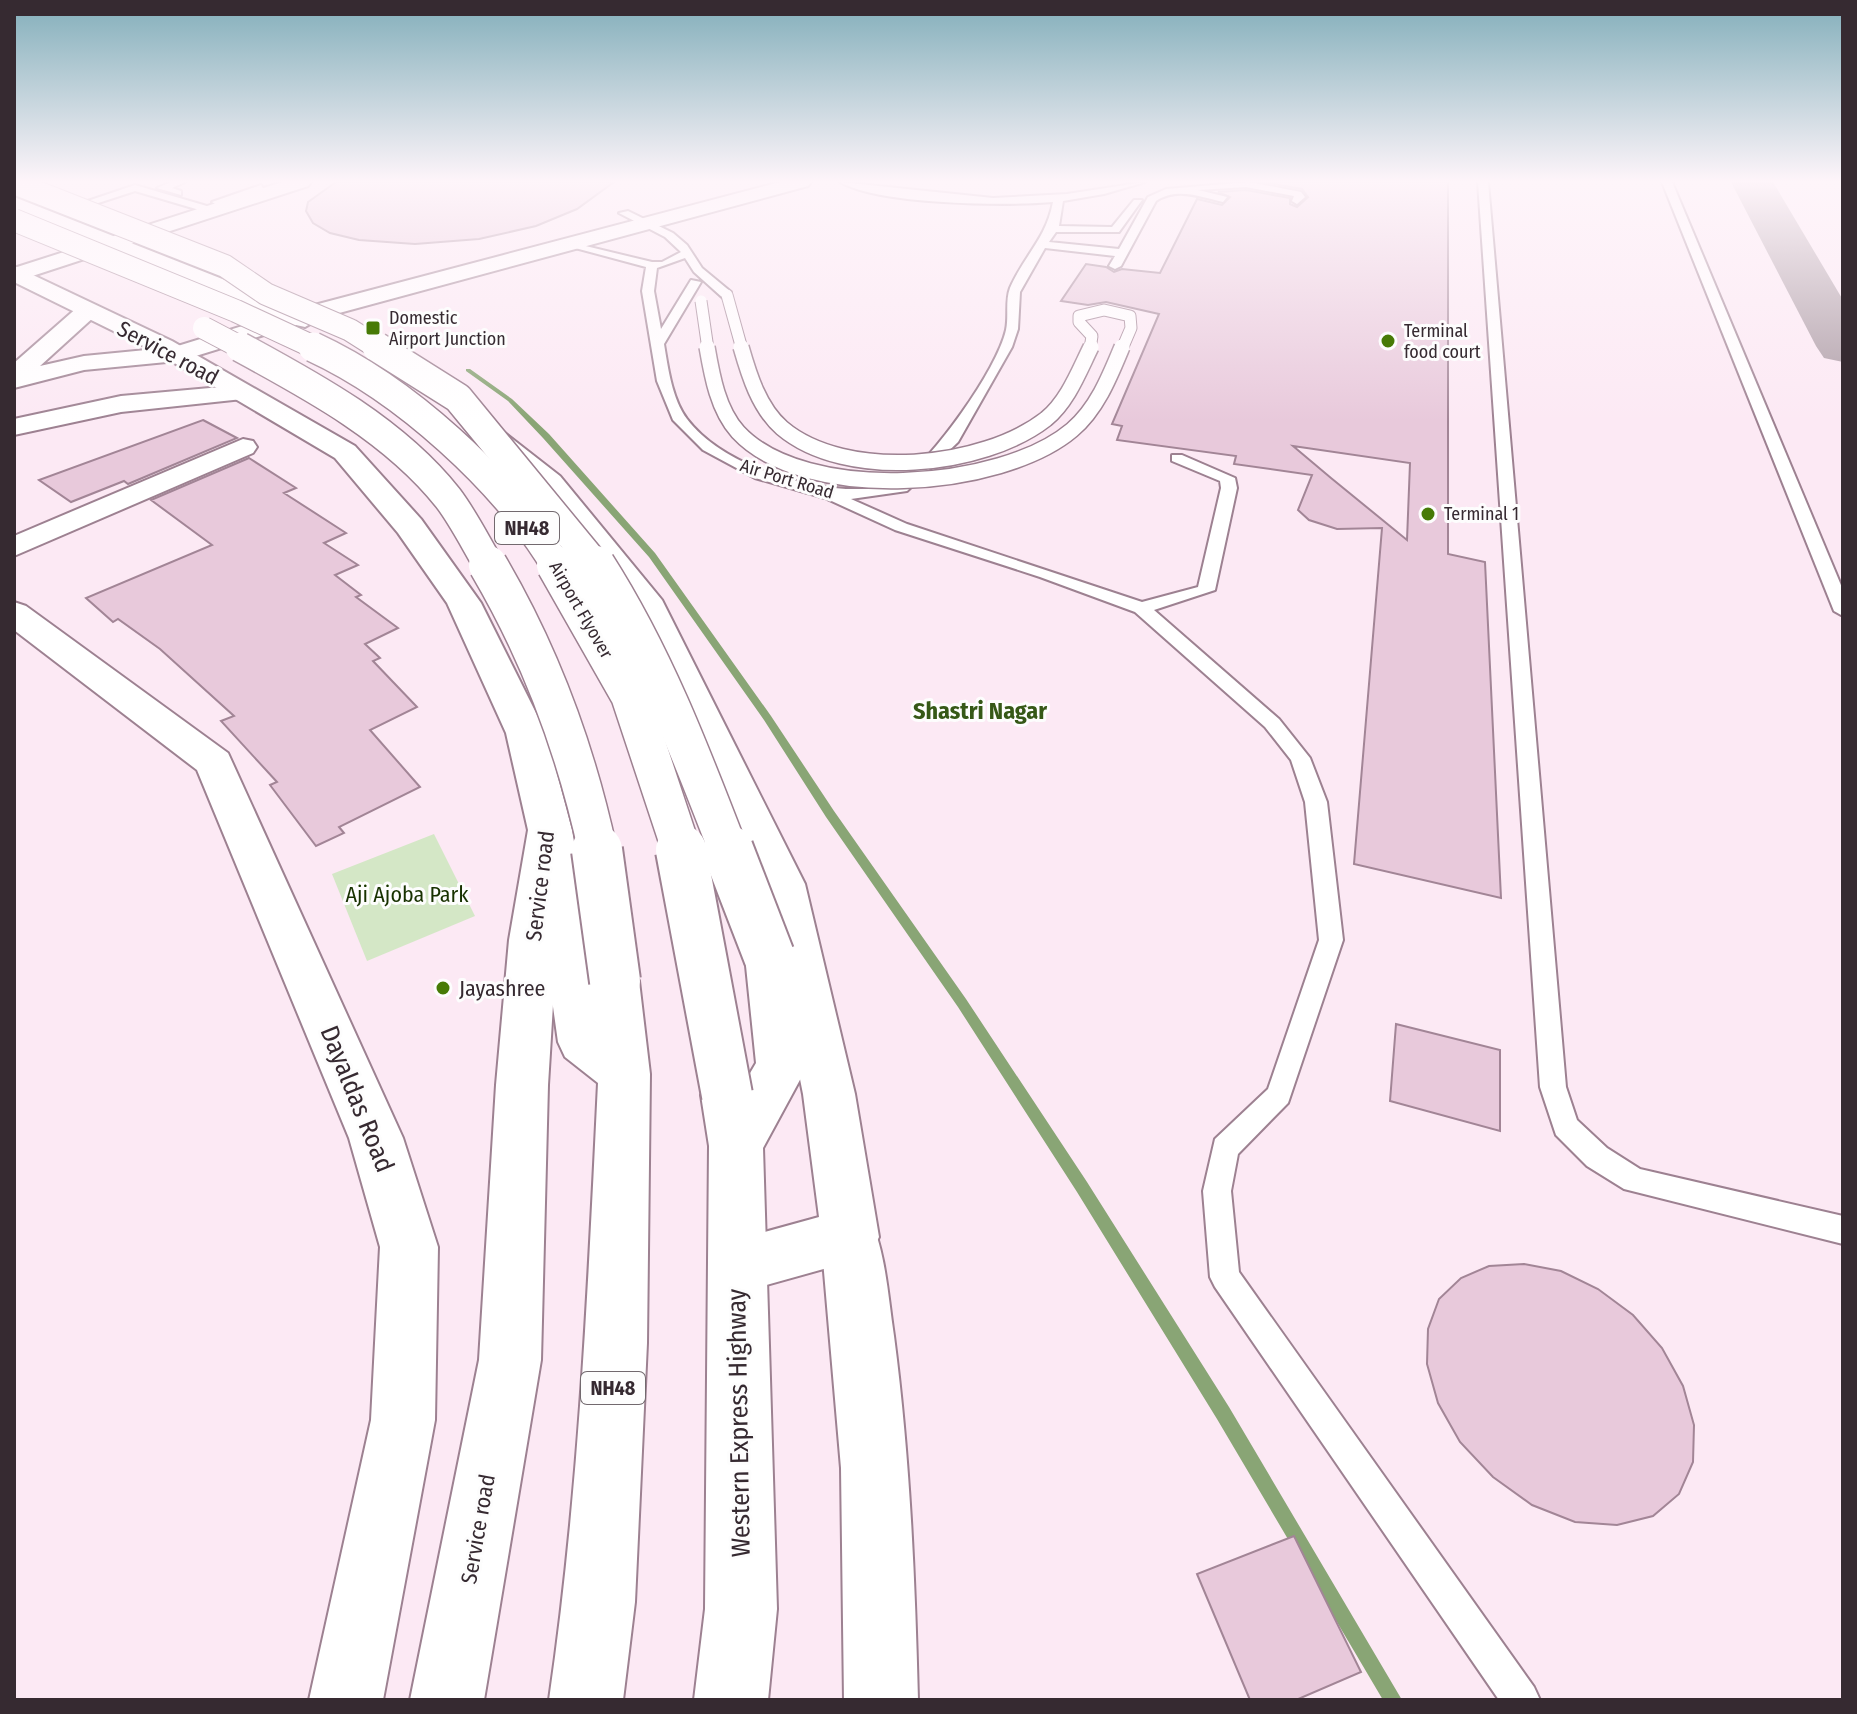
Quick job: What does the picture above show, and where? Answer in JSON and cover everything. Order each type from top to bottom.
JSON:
[{"type":"main road","points":[[15,267],[36,262]]},
{"type":"main road","name":"Airport Flyover","points":[[123,262],[322,351],[406,401],[485,474],[554,562],[630,695],[684,859],[732,1120]]},
{"type":"main road","points":[[158,262],[358,343],[439,394],[549,482],[645,600],[783,884],[829,1094],[858,1291],[880,1550],[881,1700]]},
{"type":"main road","points":[[215,262],[266,294],[350,330],[458,398],[597,566],[645,649],[689,747],[769,956],[782,1065],[732,1120]]},
{"type":"main road","points":[[170,350],[457,262]]},
{"type":"main road","points":[[287,312],[498,262]]},
{"type":"main road","name":"Service road","points":[[15,267],[87,311],[170,350],[345,452],[410,526],[464,603],[505,682],[526,733],[550,830],[533,940],[523,1070],[510,1360],[447,1700]]},
{"type":"main road","name":"NH48","points":[[15,267],[200,325],[279,367],[361,418],[443,492],[499,580],[560,709],[600,861],[612,925],[624,1074],[616,1343],[599,1602],[586,1700]]},
{"type":"main road","name":"Dayaldas Road","points":[[14,613],[214,763],[376,1138],[409,1247],[403,1420],[346,1700]]},
{"type":"main road","points":[[550,830],[583,1042],[624,1074]]},
{"type":"main road","name":"Western Express Highway","points":[[731,1700],[741,1609],[738,1265],[732,1120]]},
{"type":"main road","points":[[738,1265],[850,1237]]},
{"type":"street","points":[[14,378],[87,311]]},
{"type":"street","points":[[14,378],[170,350]]},
{"type":"street","points":[[14,427],[121,404],[243,393]]},
{"type":"street","points":[[14,547],[243,447]]},
{"type":"lane","points":[[639,262],[652,265],[670,262]]},
{"type":"lane","points":[[691,262],[696,276],[718,396],[740,433],[776,458],[851,480],[922,480],[993,468],[1043,448],[1071,432],[1090,409],[1131,328],[1130,316],[1121,311],[1096,311],[1079,316],[1079,322],[1092,336],[1091,347],[1048,418],[1022,433],[980,452],[923,464],[858,460],[799,442],[771,416],[751,374],[727,295],[696,276]]},
{"type":"lane","name":"Air Port Road","points":[[652,265],[648,291],[668,397],[680,420],[708,447],[760,475],[830,495],[879,493],[902,488],[953,439],[1006,347],[1012,329],[1014,292],[1028,262]]},
{"type":"lane","points":[[1115,266],[1117,262]]},
{"type":"lane","points":[[1489,262],[1553,1087],[1561,1114],[1566,1127],[1597,1157],[1634,1180],[1843,1230]]},
{"type":"lane","points":[[1700,262],[1843,611]]},
{"type":"lane","points":[[659,342],[696,276]]},
{"type":"lane","points":[[1141,608],[1206,590],[1229,488],[1227,478],[1177,458]]},
{"type":"lane","points":[[830,495],[901,527],[1046,573],[1141,608],[1272,723],[1300,758],[1316,802],[1331,940],[1279,1095],[1225,1148],[1217,1191],[1225,1277],[1521,1700]]},
{"type":"green space","name":"Aji Ajoba Park","points":[[434,834],[475,916],[367,961],[332,874]]},
{"type":"building","name":"Terminal 1","points":[[1166,262],[1448,262],[1448,554],[1485,562],[1501,898],[1354,864],[1382,528],[1337,529],[1309,520],[1298,510],[1312,475],[1234,464],[1236,456],[1117,440],[1122,426],[1112,424],[1159,314],[1106,302],[1088,305],[1061,301],[1086,264],[1106,267],[1114,272],[1122,269],[1160,273]],"holes":[[[1293,446],[1410,463],[1407,540]]]},
{"type":"building","points":[[203,420],[237,438],[128,484],[124,481],[71,502],[39,480]]},
{"type":"building","points":[[249,458],[296,488],[284,493],[346,533],[324,543],[358,565],[335,575],[361,595],[356,597],[398,628],[365,644],[380,658],[373,661],[417,707],[370,730],[420,787],[339,827],[344,833],[316,846],[270,785],[277,782],[221,721],[234,716],[160,649],[118,619],[113,622],[86,598],[212,545],[151,500]]},
{"type":"building","points":[[1396,1024],[1500,1050],[1500,1131],[1390,1101]]},
{"type":"building","points":[[1524,1264],[1561,1271],[1598,1289],[1633,1315],[1662,1348],[1683,1386],[1694,1425],[1693,1462],[1679,1494],[1653,1516],[1617,1525],[1575,1522],[1532,1505],[1493,1477],[1460,1442],[1438,1403],[1427,1364],[1428,1329],[1439,1299],[1461,1278],[1489,1266]]},
{"type":"building","points":[[1294,1536],[1361,1672],[1296,1700],[1250,1700],[1197,1574]]},
{"type":"waterway","points":[[468,370],[510,400],[546,436],[652,555],[768,718],[830,814],[962,1003],[1082,1187],[1223,1413],[1393,1700]]},
{"type":"taxiway","points":[[1796,262],[1843,346]]},
{"type":"place","name":"Domestic Airport Junction","points":[[373,328]]},
{"type":"place","name":"Terminal food court","points":[[1388,341]]},
{"type":"place","name":"Terminal 1","points":[[1428,514]]},
{"type":"place","name":"Jayashree","points":[[443,988]]},
{"type":"district","name":"Shastri Nagar","points":[[980,711]]}]
